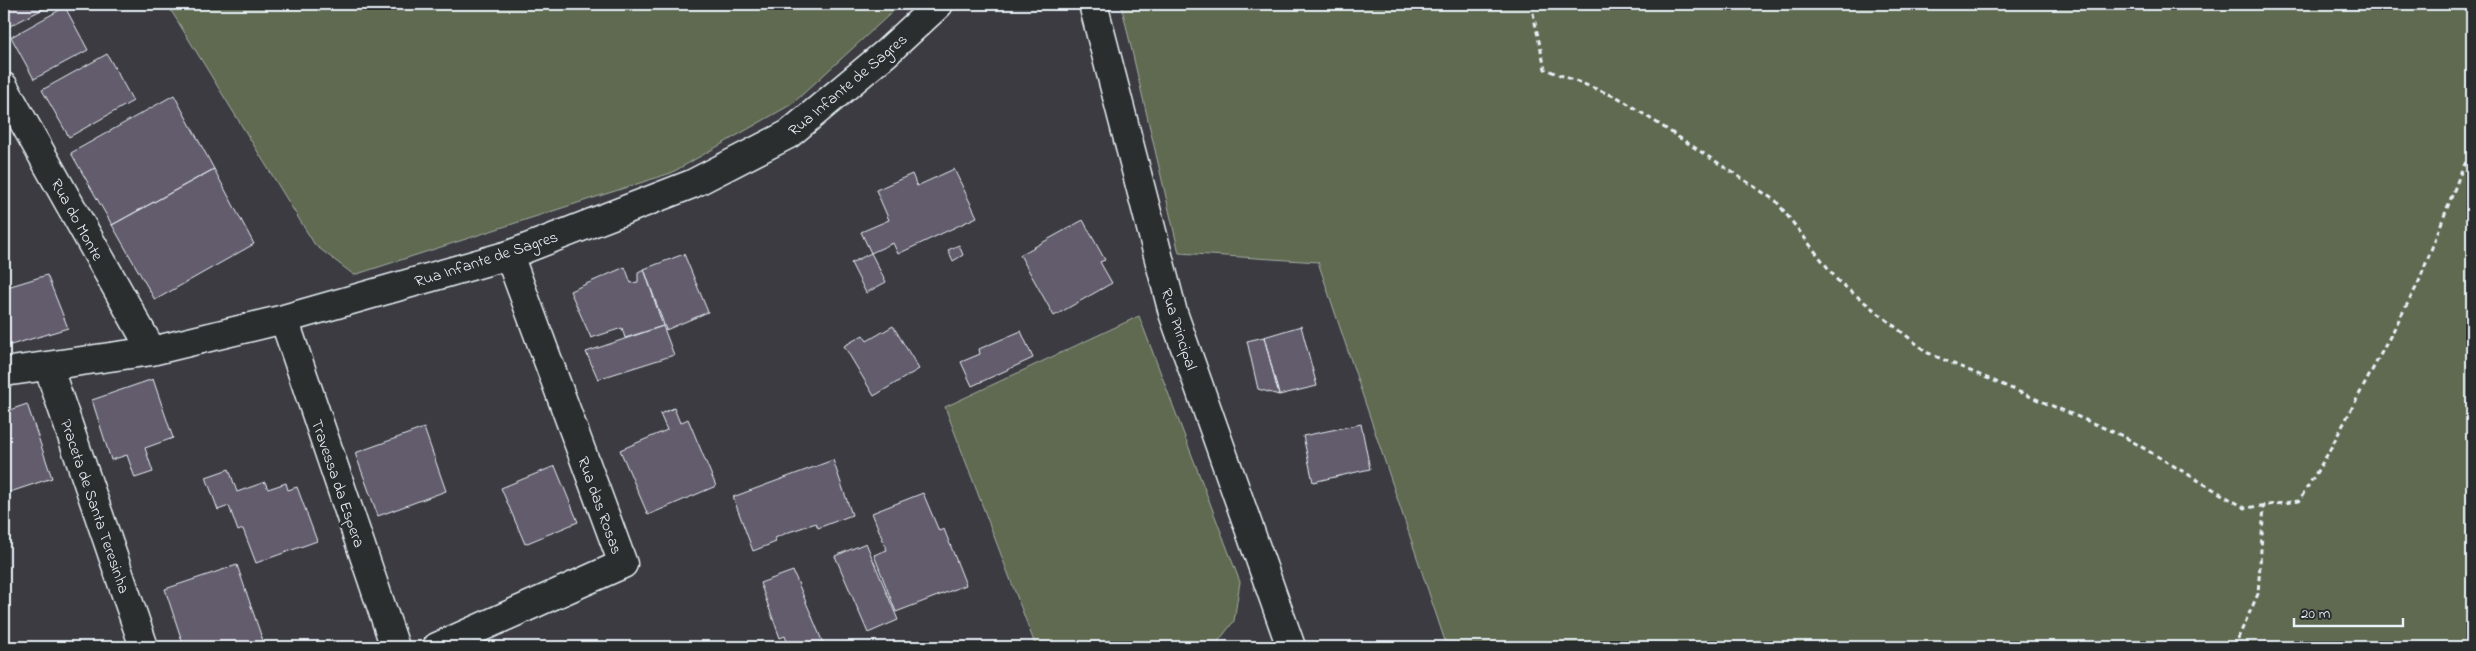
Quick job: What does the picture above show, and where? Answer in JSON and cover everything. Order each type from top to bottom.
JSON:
[{"type":"street","name":"Rua Infante de Sagres","points":[[4,372],[152,351],[284,319],[509,255],[692,184],[790,134],[886,53],[939,4]]},
{"type":"street","name":"Rua Principal","points":[[1093,4],[1173,312],[1289,646]]},
{"type":"street","name":"Rua do Monte","points":[[4,87],[152,351]]},
{"type":"street","name":"Rua das Rosas","points":[[437,647],[623,564],[509,255]]},
{"type":"street","name":"Travessa da Espera","points":[[284,319],[395,647]]},
{"type":"street","name":"Praceta de Santa Teresinha","points":[[48,366],[144,647]]},
{"type":"path","points":[[1531,4],[1545,69],[1619,98],[1776,201],[1838,281],[1928,353],[2123,436],[2245,508],[2299,501],[2327,455],[2418,284],[2461,172],[2472,150]]},
{"type":"path","points":[[2234,647],[2258,594],[2264,505]]},
{"type":"green space","points":[[167,4],[901,4],[792,104],[671,173],[354,275],[315,245]]},
{"type":"green space","points":[[1121,4],[2472,4],[2472,647],[1447,647],[1318,262],[1179,253]]},
{"type":"green space","points":[[1139,316],[1240,582],[1234,621],[1214,647],[1036,647],[945,407]]},
{"type":"building","points":[[4,4],[48,4],[49,6],[8,27],[4,21]]},
{"type":"building","points":[[65,7],[88,50],[34,79],[11,37]]},
{"type":"building","points":[[107,54],[133,101],[69,137],[42,90]]},
{"type":"building","points":[[174,95],[214,169],[112,225],[71,153]]},
{"type":"building","points":[[214,169],[254,244],[155,300],[112,225]]},
{"type":"building","points":[[954,169],[977,217],[898,254],[893,243],[871,253],[861,232],[889,220],[876,190],[912,174],[917,186]]},
{"type":"building","points":[[1083,220],[1105,260],[1100,262],[1112,283],[1054,316],[1020,255]]},
{"type":"building","points":[[959,245],[963,255],[953,261],[948,250]]},
{"type":"building","points":[[871,253],[886,282],[866,293],[851,263]]},
{"type":"building","points":[[684,254],[708,312],[666,330],[644,269]]},
{"type":"building","points":[[625,267],[631,283],[638,282],[638,272],[644,269],[663,326],[625,338],[622,328],[591,338],[570,291]]},
{"type":"building","points":[[47,275],[68,328],[4,347],[4,288]]},
{"type":"building","points":[[663,326],[674,355],[598,379],[586,352]]},
{"type":"building","points":[[893,326],[919,369],[874,396],[844,346],[863,335],[867,341]]},
{"type":"building","points":[[1301,326],[1317,386],[1279,395],[1264,337]]},
{"type":"building","points":[[1021,331],[1033,358],[972,386],[961,362],[980,354],[979,349]]},
{"type":"building","points":[[1264,337],[1279,395],[1258,389],[1247,341]]},
{"type":"building","points":[[153,379],[173,438],[145,448],[153,472],[135,478],[127,455],[111,460],[92,400]]},
{"type":"building","points":[[27,404],[52,478],[4,494],[4,412]]},
{"type":"building","points":[[674,408],[680,423],[688,419],[716,486],[648,515],[620,450],[667,430],[660,414]]},
{"type":"building","points":[[1361,424],[1370,469],[1313,482],[1303,436]]},
{"type":"building","points":[[424,428],[446,491],[378,516],[355,453]]},
{"type":"building","points":[[833,460],[852,515],[818,528],[816,523],[789,532],[775,538],[776,542],[753,551],[733,497]]},
{"type":"building","points":[[555,466],[578,522],[525,544],[501,488]]},
{"type":"building","points":[[229,469],[237,492],[265,482],[268,489],[286,483],[288,490],[297,487],[317,541],[256,563],[243,529],[238,531],[229,506],[218,510],[206,477]]},
{"type":"building","points":[[923,493],[939,531],[944,529],[966,585],[896,612],[874,555],[887,550],[872,513]]},
{"type":"building","points":[[866,543],[898,620],[868,633],[835,556]]},
{"type":"building","points":[[237,565],[265,647],[184,647],[165,589]]},
{"type":"building","points":[[793,571],[825,647],[789,647],[785,636],[780,638],[760,583]]}]
